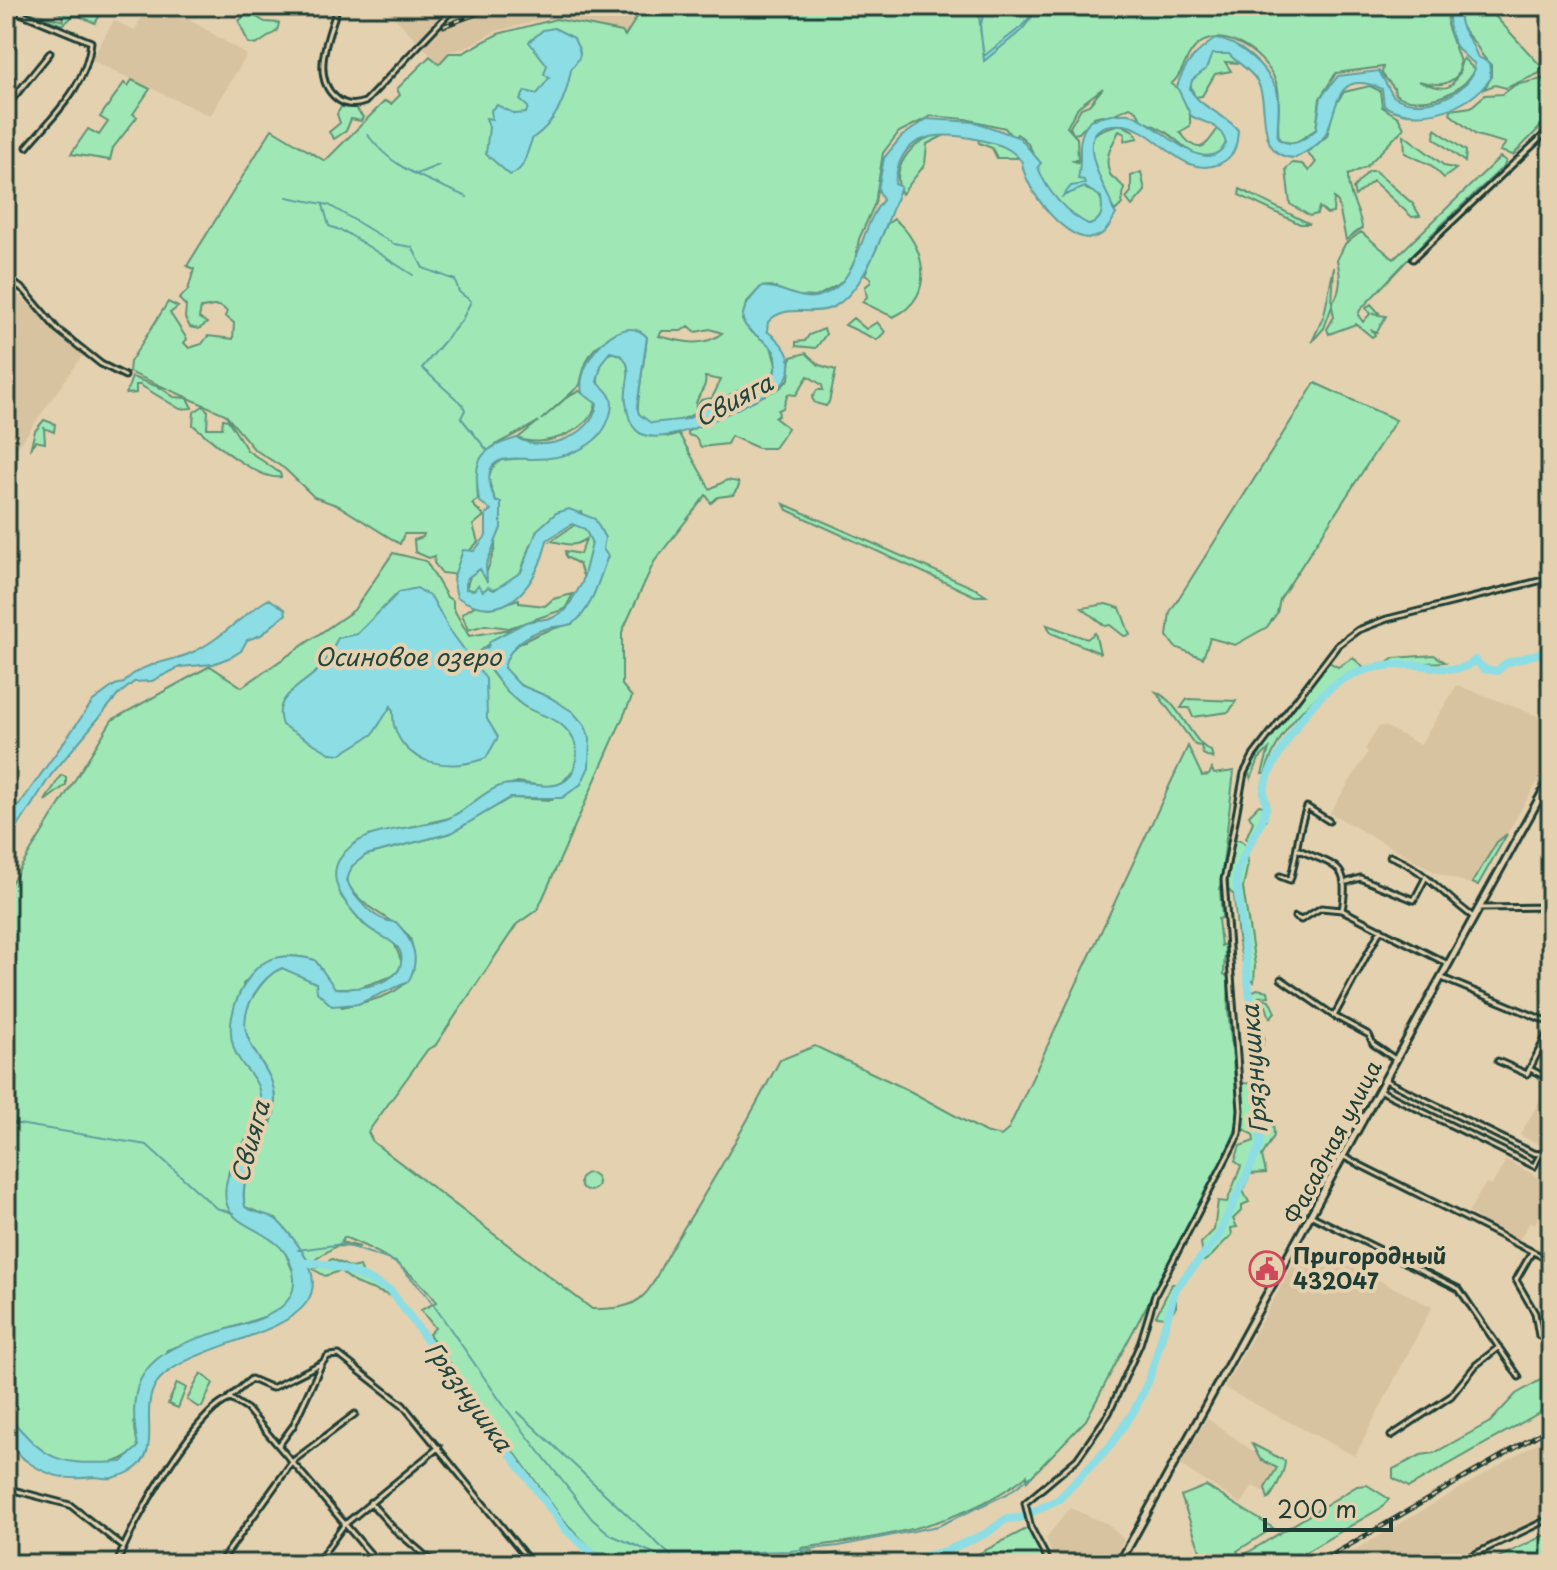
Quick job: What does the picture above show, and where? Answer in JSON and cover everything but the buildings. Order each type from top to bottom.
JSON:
[{"type":"main road","name":"Фасадная улица","points":[[1119,1564],[1312,1216],[1438,977],[1551,777]]},
{"type":"street","points":[[338,6],[326,45],[324,76],[332,94],[354,105],[365,102],[456,6]]},
{"type":"street","points":[[6,7],[91,42],[89,64],[71,96],[27,147]]},
{"type":"street","points":[[6,107],[50,53]]},
{"type":"street","points":[[1413,259],[1551,128]]},
{"type":"street","points":[[6,277],[25,291],[57,329],[101,364],[125,376]]},
{"type":"street","points":[[1050,1564],[1031,1528],[1025,1503],[1077,1459],[1109,1413],[1140,1344],[1155,1295],[1239,1134],[1241,1110],[1224,880],[1247,767],[1261,744],[1338,645],[1358,630],[1400,615],[1551,578]]},
{"type":"street","points":[[1280,876],[1290,880],[1299,850],[1298,828],[1307,807],[1329,821]]},
{"type":"street","points":[[1299,850],[1330,863],[1347,882]]},
{"type":"street","points":[[1390,856],[1404,861],[1426,877],[1472,916]]},
{"type":"street","points":[[1347,882],[1360,878],[1414,900],[1426,877]]},
{"type":"street","points":[[1342,910],[1347,882]]},
{"type":"street","points":[[1477,907],[1549,907],[1551,891]]},
{"type":"street","points":[[1295,917],[1301,920],[1321,908],[1342,910],[1446,963]]},
{"type":"street","points":[[1334,1016],[1382,928]]},
{"type":"street","points":[[1438,977],[1551,1025],[1527,1074],[1498,1061]]},
{"type":"street","points":[[1281,979],[1334,1016],[1369,1035],[1373,1044],[1395,1059]]},
{"type":"street","points":[[1530,1069],[1551,1080]]},
{"type":"street","points":[[1385,1080],[1533,1153],[1551,1156]]},
{"type":"street","points":[[1379,1090],[1534,1166],[1541,1153]]},
{"type":"street","points":[[1344,1157],[1551,1261]]},
{"type":"street","points":[[1312,1216],[1459,1289],[1519,1377]]},
{"type":"street","points":[[1532,1252],[1516,1280],[1535,1313],[1539,1336]]},
{"type":"street","points":[[1391,1436],[1451,1396],[1476,1365],[1499,1347]]},
{"type":"street","points":[[279,1445],[293,1426],[322,1363],[328,1356],[339,1355],[403,1405],[532,1564]]},
{"type":"street","points":[[117,1564],[122,1546],[180,1450],[214,1409],[251,1379],[272,1388],[322,1363]]},
{"type":"street","points":[[227,1399],[247,1409],[379,1564]]},
{"type":"street","points":[[219,1564],[293,1461],[355,1414]]},
{"type":"street","points":[[316,1564],[344,1525],[439,1447]]},
{"type":"street","points":[[6,1488],[70,1505],[122,1546]]},
{"type":"street","points":[[370,1502],[393,1528],[435,1564]]},
{"type":"street","points":[[1422,1564],[1436,1556],[1456,1563],[1551,1518]]},
{"type":"shaded area","points":[[149,6],[168,6],[247,55],[210,116],[91,60],[114,20],[134,31]]},
{"type":"shaded area","points":[[383,6],[643,6],[625,35],[557,16],[496,31],[463,49],[449,51],[439,63]]},
{"type":"shaded area","points":[[6,284],[37,311],[47,325],[85,352],[13,454],[6,449]]},
{"type":"shaded area","points":[[1457,685],[1551,721],[1551,759],[1476,886],[1437,873],[1330,813],[1368,752],[1365,749],[1378,727],[1385,726],[1420,745]]},
{"type":"shaded area","points":[[1551,1084],[1551,1150],[1520,1135]]},
{"type":"shaded area","points":[[1506,1160],[1551,1184],[1551,1192],[1535,1224],[1530,1222],[1518,1242],[1476,1220],[1477,1217],[1468,1212],[1486,1183],[1492,1185]]},
{"type":"shaded area","points":[[1303,1247],[1316,1254],[1319,1250],[1432,1307],[1355,1456],[1224,1388]]},
{"type":"shaded area","points":[[1207,1418],[1279,1470],[1265,1493],[1253,1486],[1241,1504],[1180,1465]]},
{"type":"shaded area","points":[[1551,1435],[1551,1523],[1467,1564],[1331,1564]]},
{"type":"shaded area","points":[[1070,1508],[1108,1524],[1124,1540],[1111,1563],[1056,1564],[1046,1538]]},
{"type":"shaded area","points":[[1194,1548],[1204,1564],[1169,1564],[1177,1553]]},
{"type":"green space","points":[[48,6],[106,6],[95,23],[75,14],[63,25],[27,12],[64,21],[63,15]]},
{"type":"green space","points":[[644,6],[1449,6],[1447,25],[1460,68],[1463,58],[1474,69],[1469,78],[1451,93],[1427,100],[1404,99],[1395,94],[1394,88],[1382,74],[1383,67],[1336,73],[1320,98],[1316,129],[1298,141],[1284,142],[1279,139],[1277,85],[1265,64],[1233,41],[1210,39],[1194,48],[1171,84],[1184,96],[1190,113],[1190,126],[1180,132],[1198,147],[1206,144],[1219,127],[1227,136],[1224,150],[1202,157],[1156,126],[1141,120],[1137,111],[1130,107],[1105,118],[1101,115],[1094,117],[1079,133],[1073,134],[1077,138],[1078,160],[1071,160],[1083,164],[1086,189],[1098,194],[1104,205],[1102,219],[1086,228],[1050,192],[1024,139],[1017,134],[1013,138],[1005,128],[965,119],[931,116],[899,132],[883,153],[875,203],[859,239],[853,271],[838,285],[816,297],[798,296],[770,286],[761,287],[746,303],[742,320],[750,331],[771,346],[776,365],[773,376],[683,419],[655,425],[645,422],[638,412],[647,337],[620,338],[601,344],[588,358],[580,385],[541,420],[579,391],[596,402],[586,421],[577,429],[553,439],[528,441],[518,438],[539,421],[490,449],[484,456],[477,480],[478,499],[472,504],[484,516],[473,525],[478,542],[465,555],[459,575],[442,573],[434,563],[435,556],[429,558],[415,552],[414,540],[424,534],[404,534],[400,544],[339,506],[314,497],[285,469],[254,449],[225,414],[129,372],[130,362],[168,302],[178,307],[170,313],[187,339],[184,343],[189,348],[202,344],[208,336],[233,339],[234,323],[225,316],[227,312],[224,309],[218,306],[201,308],[199,318],[207,323],[199,329],[190,327],[185,318],[186,306],[179,299],[188,290],[194,269],[187,266],[272,129],[325,161],[385,101],[391,104],[400,95],[397,89],[430,56],[439,64],[449,53],[463,53],[498,34],[556,19],[622,32],[625,36]],"holes":[[[1457,76],[1440,88],[1418,81],[1440,84]],[[1103,88],[1089,105],[1081,108],[1070,127],[1073,133],[1067,127],[1078,107]],[[689,326],[696,332],[710,329],[722,333],[699,342],[659,336],[662,331],[681,331]],[[705,377],[721,380],[712,398],[701,400],[696,409]]]},
{"type":"green space","points":[[1463,6],[1494,6],[1495,16],[1541,66],[1540,73],[1506,88],[1495,85],[1484,89],[1491,78],[1491,65],[1461,25]]},
{"type":"green space","points":[[248,12],[265,22],[279,23],[277,31],[256,45],[248,43],[239,21]]},
{"type":"green space","points":[[1227,51],[1240,63],[1225,62],[1231,71],[1215,74],[1202,96],[1195,97],[1190,84],[1208,52]]},
{"type":"green space","points":[[1551,77],[1551,98],[1546,104],[1551,100],[1551,116],[1513,155],[1500,151],[1506,143],[1476,135],[1450,114],[1451,110],[1471,107],[1485,95],[1503,94],[1515,85]]},
{"type":"green space","points":[[132,80],[150,89],[133,114],[137,117],[113,148],[110,160],[71,154],[88,129],[99,135],[108,122],[100,117],[124,83],[128,86]]},
{"type":"green space","points":[[1370,86],[1380,91],[1382,107],[1398,117],[1404,128],[1366,167],[1348,175],[1349,189],[1362,228],[1346,240],[1338,202],[1334,198],[1333,213],[1327,214],[1319,207],[1317,214],[1310,216],[1290,204],[1286,169],[1292,163],[1302,164],[1309,171],[1316,162],[1307,153],[1327,136],[1335,105],[1344,92]]},
{"type":"green space","points":[[341,107],[355,108],[363,117],[361,121],[351,119],[346,131],[334,139],[329,132],[340,123],[337,114]]},
{"type":"green space","points":[[1120,124],[1134,131],[1138,138],[1124,141],[1125,134],[1119,131],[1109,152],[1107,162],[1110,174],[1124,188],[1122,204],[1115,211],[1098,176],[1091,146],[1097,133]]},
{"type":"green space","points":[[1435,129],[1466,151],[1465,162],[1434,138]]},
{"type":"green space","points":[[937,135],[943,136],[927,144],[925,164],[902,194],[898,175],[905,157],[919,143]]},
{"type":"green space","points":[[1404,135],[1445,166],[1456,169],[1444,178],[1431,165],[1405,153]]},
{"type":"green space","points":[[978,138],[994,140],[1016,152],[1018,158],[997,158],[992,148],[979,143]]},
{"type":"green space","points":[[1500,157],[1506,161],[1504,166],[1434,232],[1360,310],[1358,315],[1363,322],[1370,314],[1366,308],[1371,304],[1379,313],[1372,314],[1386,316],[1377,332],[1372,330],[1375,335],[1372,337],[1356,324],[1329,334],[1327,329],[1334,317],[1332,306],[1324,328],[1312,342],[1324,315],[1334,267],[1332,304],[1338,293],[1340,277],[1337,260],[1345,244],[1361,232],[1394,259]]},
{"type":"green space","points":[[1369,171],[1375,171],[1413,204],[1420,216],[1412,217],[1373,181],[1355,196],[1353,188]]},
{"type":"green space","points":[[1141,172],[1145,191],[1132,206],[1126,198],[1131,192],[1131,176]]},
{"type":"green space","points":[[1240,189],[1310,224],[1300,224],[1239,195]]},
{"type":"green space","points":[[894,219],[913,241],[922,269],[917,296],[907,308],[893,317],[862,302],[867,297],[865,287],[871,282],[865,274],[887,224]]},
{"type":"green space","points":[[853,318],[866,329],[877,322],[885,332],[877,340],[845,325]]},
{"type":"green space","points":[[824,329],[826,334],[816,348],[796,346],[796,342],[805,341],[809,335]]},
{"type":"green space","points":[[615,352],[626,359],[630,413],[640,433],[671,437],[679,434],[710,489],[727,480],[738,482],[739,486],[733,495],[718,497],[711,503],[706,495],[654,562],[622,632],[622,685],[632,697],[538,909],[517,924],[435,1046],[428,1049],[368,1132],[373,1142],[592,1309],[627,1306],[648,1291],[780,1060],[815,1046],[906,1089],[985,1132],[1001,1136],[1008,1130],[1188,746],[1202,776],[1209,775],[1212,769],[1214,774],[1234,771],[1220,889],[1222,918],[1218,919],[1221,946],[1225,944],[1224,974],[1229,978],[1228,1009],[1239,1121],[1222,1164],[1086,1420],[1027,1481],[1027,1475],[976,1507],[920,1527],[801,1548],[802,1552],[813,1551],[815,1557],[840,1553],[841,1564],[620,1564],[593,1551],[564,1521],[429,1334],[435,1328],[421,1310],[437,1302],[417,1280],[383,1255],[344,1237],[341,1242],[360,1247],[336,1246],[310,1263],[276,1219],[245,1207],[246,1179],[269,1129],[275,1102],[273,1086],[252,1047],[245,1022],[248,1007],[258,989],[270,975],[287,967],[316,983],[342,1007],[394,992],[411,975],[414,964],[410,938],[367,905],[348,884],[350,870],[355,863],[366,855],[451,833],[510,798],[552,800],[589,767],[551,698],[520,685],[502,669],[505,653],[545,631],[572,624],[603,549],[582,512],[530,545],[521,572],[504,586],[483,592],[466,589],[471,573],[480,569],[486,574],[495,548],[496,502],[488,479],[492,468],[501,460],[565,455],[598,437],[598,375],[605,355]]},
{"type":"green space","points":[[806,353],[819,365],[836,370],[829,402],[826,406],[815,403],[812,398],[817,390],[823,390],[822,385],[808,376],[796,395],[788,394],[783,408],[778,410],[779,415],[775,418],[788,428],[774,448],[758,448],[731,436],[727,444],[701,447],[695,437],[688,435],[688,431],[780,388],[789,379],[791,357]]},
{"type":"green space","points":[[132,377],[161,388],[174,397],[187,398],[192,408],[180,409],[140,385],[136,385],[136,393],[126,394]]},
{"type":"green space","points":[[1315,383],[1396,420],[1280,599],[1277,613],[1267,627],[1235,645],[1210,638],[1203,658],[1175,647],[1167,636],[1170,612]]},
{"type":"green space","points":[[203,406],[208,411],[207,428],[222,428],[223,419],[228,420],[247,450],[280,473],[281,477],[271,477],[248,466],[193,425],[194,412]]},
{"type":"green space","points":[[44,420],[55,424],[54,432],[44,428],[45,443],[35,441],[30,450],[35,431]]},
{"type":"green space","points":[[784,504],[986,596],[975,596],[787,510]]},
{"type":"green space","points":[[576,524],[587,528],[592,547],[590,565],[583,576],[579,564],[566,557],[565,551],[580,554],[586,539],[572,545],[551,541]]},
{"type":"green space","points":[[393,553],[426,561],[447,597],[453,601],[453,608],[469,636],[511,629],[475,654],[487,657],[486,665],[507,692],[525,707],[560,721],[579,746],[574,769],[562,783],[550,787],[517,782],[450,818],[369,836],[343,855],[336,868],[341,896],[363,924],[393,940],[402,963],[396,975],[358,988],[334,988],[315,960],[292,956],[267,963],[243,984],[243,1065],[260,1090],[261,1103],[253,1127],[229,1169],[226,1195],[281,1242],[294,1274],[294,1292],[288,1304],[275,1313],[167,1350],[134,1421],[138,1447],[128,1456],[87,1465],[58,1460],[34,1447],[6,1413],[6,891],[112,720],[210,666],[242,687],[354,610]]},
{"type":"green space","points":[[573,594],[565,609],[509,628],[485,625],[468,630],[462,614],[481,602],[490,608],[519,599],[519,603],[545,606],[553,599]]},
{"type":"green space","points":[[1106,604],[1120,608],[1130,635],[1124,636],[1110,625],[1105,626],[1082,608]]},
{"type":"green space","points":[[1047,625],[1087,639],[1095,633],[1100,653],[1051,633]]},
{"type":"green space","points":[[1434,655],[1445,662],[1384,665],[1394,658]]},
{"type":"green space","points":[[1353,658],[1365,668],[1332,685],[1303,710],[1280,740],[1265,774],[1262,774],[1269,749],[1259,759],[1251,779],[1248,772],[1285,715],[1329,662],[1338,667]]},
{"type":"green space","points":[[1156,692],[1172,704],[1198,740],[1211,751],[1213,759],[1203,754],[1201,746],[1195,745]]},
{"type":"green space","points":[[1187,699],[1236,701],[1229,712],[1193,717],[1189,708],[1181,708]]},
{"type":"green space","points":[[61,775],[66,777],[66,785],[45,801]]},
{"type":"green space","points":[[1259,805],[1267,807],[1266,820],[1259,824],[1255,837],[1249,842],[1246,838],[1253,822],[1249,815]]},
{"type":"green space","points":[[1507,834],[1478,885],[1472,883],[1497,842]]},
{"type":"green space","points":[[1240,840],[1246,845],[1248,863],[1243,888],[1255,965],[1254,982],[1244,967],[1234,895],[1227,889],[1233,841]]},
{"type":"green space","points":[[1257,989],[1268,991],[1269,996],[1258,997],[1269,1000],[1275,1012],[1270,1018],[1266,1006],[1259,1006],[1256,1027],[1249,1020],[1248,995]]},
{"type":"green space","points":[[1259,1034],[1264,1036],[1260,1062],[1266,1097],[1262,1110],[1273,1121],[1274,1136],[1262,1156],[1266,1173],[1250,1174],[1243,1191],[1249,1202],[1242,1205],[1242,1210],[1233,1219],[1237,1227],[1231,1228],[1232,1235],[1204,1261],[1201,1243],[1214,1230],[1218,1201],[1227,1202],[1241,1166],[1235,1161],[1240,1146],[1254,1141],[1253,1135],[1243,1128],[1242,1090],[1243,1083],[1257,1084],[1253,1047]]},
{"type":"green space","points":[[589,1173],[598,1182],[589,1191],[580,1182]]},
{"type":"green space","points":[[332,1259],[351,1268],[360,1266],[363,1275],[394,1291],[393,1297],[355,1283],[340,1271],[325,1276],[313,1269]]},
{"type":"green space","points":[[1172,1284],[1176,1284],[1176,1307],[1168,1317],[1156,1316]]},
{"type":"green space","points":[[201,1373],[213,1383],[202,1407],[198,1407],[187,1400]]},
{"type":"green space","points":[[1551,1374],[1551,1406],[1409,1487],[1393,1478],[1393,1469],[1421,1455],[1434,1453],[1490,1422],[1516,1394]]},
{"type":"green space","points":[[177,1383],[186,1388],[178,1408],[168,1404]]},
{"type":"green space","points":[[1252,1444],[1285,1461],[1279,1482],[1268,1499],[1265,1488],[1277,1468],[1260,1459]]},
{"type":"green space","points":[[1367,1485],[1389,1499],[1381,1508],[1285,1564],[1229,1564],[1357,1486]]},
{"type":"green space","points":[[1206,1486],[1273,1528],[1237,1551],[1240,1556],[1225,1564],[1204,1562],[1181,1496]]},
{"type":"green space","points":[[1028,1528],[1047,1564],[944,1564],[955,1556],[965,1561]]},
{"type":"green space","points":[[1551,1532],[1551,1564],[1485,1564]]},
{"type":"water","points":[[978,6],[985,6],[980,27]]},
{"type":"water","points":[[1040,6],[1022,30],[984,61],[982,42],[984,56],[1021,27]]},
{"type":"water","name":"Свияга","points":[[1450,6],[1462,6],[1462,26],[1477,56],[1489,63],[1491,78],[1481,89],[1456,106],[1427,114],[1412,114],[1384,106],[1382,89],[1354,84],[1340,95],[1323,139],[1295,158],[1273,149],[1268,140],[1261,91],[1254,77],[1229,54],[1212,54],[1206,69],[1192,80],[1190,89],[1194,96],[1238,130],[1236,147],[1224,161],[1205,167],[1181,159],[1135,128],[1107,126],[1097,131],[1092,140],[1092,151],[1116,214],[1099,236],[1078,236],[1056,221],[1037,197],[1022,162],[1008,149],[950,136],[937,136],[913,144],[898,167],[895,184],[901,187],[874,255],[855,287],[844,300],[831,308],[790,311],[768,322],[767,331],[785,350],[790,364],[780,387],[707,423],[665,436],[648,436],[636,430],[629,417],[626,406],[628,366],[621,355],[610,352],[602,362],[597,382],[608,393],[612,406],[604,429],[597,437],[568,454],[544,459],[502,460],[492,467],[489,478],[496,502],[501,502],[501,528],[486,565],[487,582],[480,569],[466,579],[466,589],[474,590],[478,585],[483,591],[488,587],[494,590],[521,572],[537,530],[556,513],[569,509],[595,519],[605,538],[603,549],[608,556],[595,592],[580,618],[526,638],[514,648],[504,668],[520,685],[551,698],[573,712],[585,726],[590,739],[589,767],[581,784],[562,798],[510,798],[451,833],[366,855],[352,866],[347,880],[355,894],[374,914],[396,922],[411,943],[415,958],[408,982],[358,1004],[332,1006],[317,992],[316,983],[282,968],[267,978],[255,993],[247,1011],[245,1027],[249,1041],[270,1078],[274,1108],[249,1169],[243,1194],[245,1207],[278,1221],[306,1258],[313,1286],[303,1307],[282,1322],[189,1359],[164,1375],[154,1387],[150,1402],[148,1447],[143,1460],[132,1471],[110,1478],[61,1477],[39,1469],[18,1454],[8,1436],[6,1413],[33,1442],[55,1457],[82,1463],[122,1462],[138,1447],[135,1400],[147,1369],[168,1352],[194,1340],[274,1312],[289,1298],[294,1278],[290,1261],[272,1240],[238,1220],[230,1212],[226,1201],[228,1175],[253,1131],[260,1107],[257,1084],[236,1054],[232,1042],[232,1016],[240,992],[254,971],[275,958],[290,956],[315,960],[335,988],[369,986],[386,980],[399,970],[401,960],[397,946],[363,923],[341,894],[335,877],[339,860],[349,848],[374,834],[449,818],[500,786],[553,785],[570,777],[576,758],[572,737],[555,720],[517,701],[486,664],[487,657],[474,654],[488,647],[490,641],[526,622],[552,618],[566,610],[582,583],[592,543],[585,529],[572,524],[547,540],[536,572],[517,597],[490,608],[475,606],[457,597],[453,579],[463,550],[474,551],[486,536],[486,514],[491,510],[479,501],[477,477],[477,468],[485,453],[517,438],[540,444],[553,443],[566,439],[587,425],[597,404],[582,393],[586,367],[602,342],[625,329],[637,330],[647,337],[637,407],[639,414],[651,423],[688,419],[716,401],[773,376],[777,360],[773,349],[746,327],[743,318],[747,305],[761,287],[815,297],[841,282],[850,270],[874,212],[883,200],[878,189],[884,158],[901,137],[927,119],[975,122],[1020,138],[1041,163],[1038,167],[1042,176],[1058,201],[1090,225],[1101,214],[1101,197],[1085,187],[1063,196],[1071,186],[1085,184],[1084,180],[1078,179],[1080,142],[1090,120],[1118,114],[1133,115],[1182,147],[1207,156],[1217,153],[1226,143],[1220,131],[1191,116],[1177,87],[1191,60],[1215,39],[1243,50],[1266,72],[1278,93],[1278,139],[1294,143],[1316,130],[1321,97],[1338,76],[1379,71],[1393,96],[1415,103],[1440,100],[1461,88],[1475,69],[1474,63],[1452,39]]},
{"type":"water","points":[[554,28],[574,38],[580,54],[571,70],[559,108],[548,125],[533,138],[520,169],[510,175],[486,154],[489,127],[486,118],[492,119],[491,110],[497,105],[515,114],[526,113],[528,107],[520,100],[525,91],[537,94],[549,78],[544,74],[547,65],[529,42],[543,30]]},
{"type":"water","name":"Осиновое озеро","points":[[417,588],[432,598],[449,629],[486,679],[487,719],[498,737],[486,758],[445,764],[419,757],[408,750],[400,739],[391,706],[373,734],[341,754],[330,753],[282,725],[281,706],[285,698],[322,666],[338,638],[357,634],[399,592]]},
{"type":"water","points":[[269,599],[285,609],[286,614],[261,635],[247,640],[241,651],[213,664],[180,667],[152,681],[134,682],[118,695],[51,775],[6,845],[7,822],[93,701],[115,685],[124,683],[137,671],[202,648]]},
{"type":"waterway","points":[[367,134],[377,147],[400,165],[467,197]]},
{"type":"waterway","points":[[414,175],[439,165]]},
{"type":"waterway","points":[[287,197],[329,205],[394,244],[412,247],[423,268],[455,280],[459,292],[471,301],[462,320],[422,368],[463,405],[465,410],[461,418],[487,450]]},
{"type":"waterway","points":[[323,205],[329,226],[347,233],[413,275]]},
{"type":"waterway","name":"Грязнушка","points":[[867,1564],[915,1559],[948,1550],[987,1533],[1006,1519],[1020,1518],[1059,1499],[1109,1447],[1134,1411],[1149,1380],[1176,1288],[1218,1237],[1260,1146],[1262,1101],[1236,877],[1266,809],[1264,791],[1269,774],[1296,727],[1336,683],[1371,668],[1416,665],[1455,669],[1475,660],[1484,669],[1497,671],[1506,663],[1551,650]]},
{"type":"waterway","points":[[6,1122],[147,1145],[216,1208],[233,1213]]},
{"type":"waterway","points":[[298,1250],[342,1244],[396,1262],[426,1294],[504,1406],[592,1519],[611,1535],[658,1555],[790,1551],[839,1546],[938,1526],[1007,1494],[1031,1476]]},
{"type":"waterway","name":"Грязнушка","points":[[302,1263],[336,1267],[391,1291],[565,1529],[594,1555],[616,1564]]},
{"type":"waterway","points":[[518,1412],[671,1556]]},
{"type":"railway","points":[[444,26],[498,6]]},
{"type":"railway","points":[[1317,1564],[1551,1427]]},
{"type":"place","name":"Пригородный 432047","points":[[1267,1269]]}]
